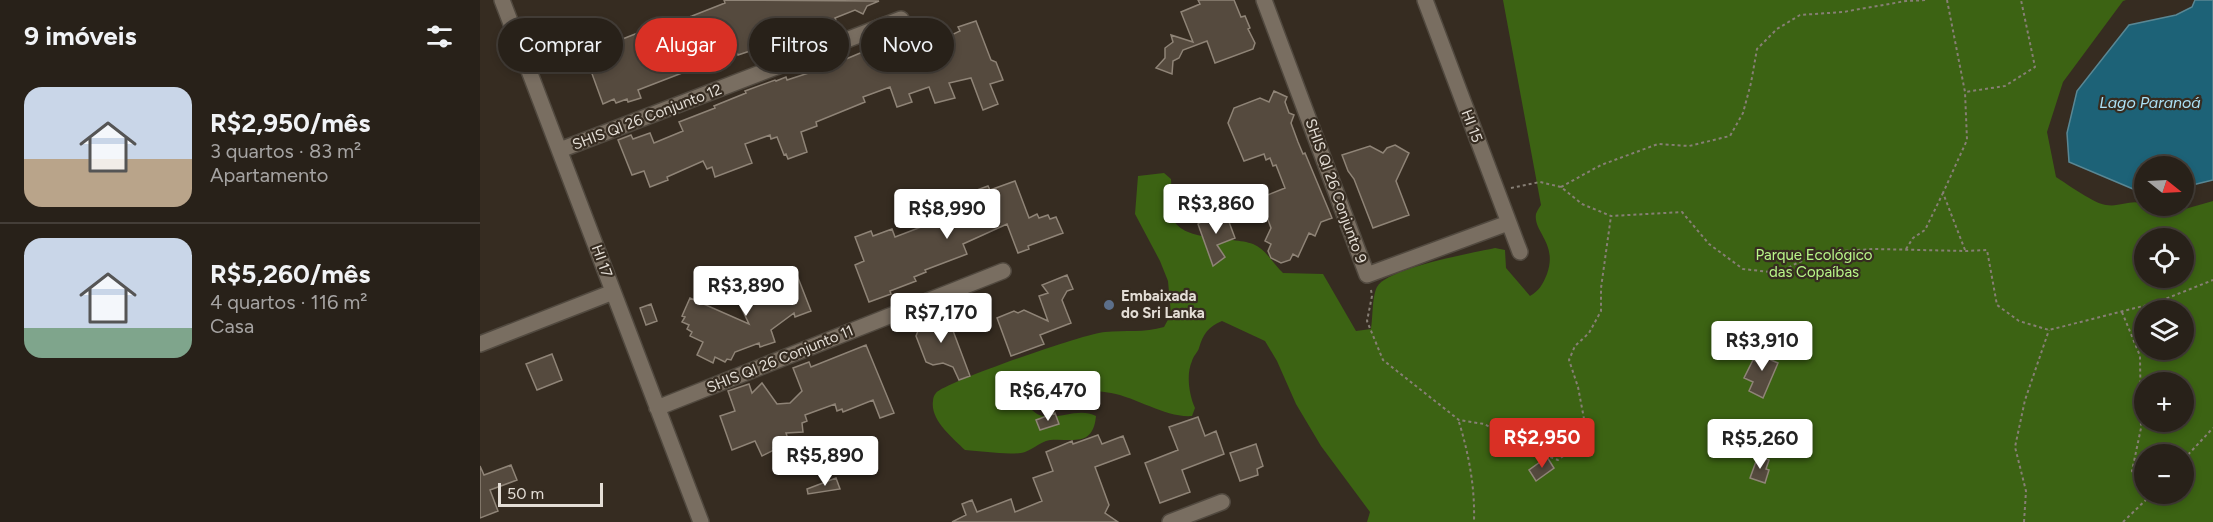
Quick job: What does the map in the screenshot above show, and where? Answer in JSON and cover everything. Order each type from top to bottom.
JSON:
[{"type":"street","name":"HI 17","points":[[502,0],[701,522]]},
{"type":"street","name":"SHIS QI 26 Conjunto 9","points":[[1264,0],[1367,275],[1508,223]]},
{"type":"street","name":"HI 15","points":[[1425,0],[1520,252]]},
{"type":"street","name":"SHIS QI 26 Conjunto 12","points":[[560,150],[861,34]]},
{"type":"street","name":"SHIS QI 26 Conjunto 11","points":[[657,408],[1003,271]]},
{"type":"street","points":[[480,344],[613,292]]},
{"type":"street","points":[[1170,522],[1222,502]]},
{"type":"path","points":[[1561,188],[1601,165],[1658,144],[1689,146],[1730,136],[1743,113],[1757,49],[1777,29],[1800,15],[1844,12],[1906,1],[1927,0]]},
{"type":"path","points":[[1905,250],[1912,238],[1925,230],[1967,140],[1965,92],[1947,0]]},
{"type":"path","points":[[1965,92],[2005,86],[2035,67],[2021,0]]},
{"type":"path","points":[[1497,191],[1540,182],[1561,188],[1581,204],[1611,216],[1682,212],[1709,244],[1743,269],[1779,273],[1825,252],[1987,250],[1997,305],[2019,321],[2049,330],[2155,303],[2213,280]]},
{"type":"path","points":[[1943,193],[1966,251]]},
{"type":"path","points":[[1367,275],[1372,296],[1367,321],[1383,360],[1459,420],[1484,424],[1558,460],[1577,446],[1585,424],[1578,387],[1569,360],[1575,346],[1590,333],[1601,311],[1601,288],[1611,216]]},
{"type":"path","points":[[2122,312],[2140,356],[2141,428],[2138,444]]},
{"type":"path","points":[[2025,522],[2026,491],[2015,447],[2025,400],[2049,330]]},
{"type":"path","points":[[1459,420],[1468,454],[1474,499],[1474,522]]},
{"type":"path","points":[[2194,448],[2213,428]]},
{"type":"path","points":[[2123,522],[2141,504]]},
{"type":"green space","name":"Parque Ecológico das Copaíbas","points":[[1503,0],[2126,0],[2063,82],[2047,132],[2056,177],[2101,204],[2134,202],[2134,216],[2194,216],[2194,206],[2213,201],[2213,522],[1367,522],[1370,512],[1321,446],[1296,404],[1277,361],[1265,341],[1222,321],[1210,328],[1204,335],[1190,366],[1189,384],[1195,408],[1192,416],[1172,414],[1111,393],[1076,390],[1040,393],[1031,409],[1046,417],[1079,413],[1096,416],[1091,433],[1080,439],[1050,440],[1021,453],[1007,454],[965,450],[943,428],[935,415],[933,400],[936,393],[988,369],[1093,334],[1164,327],[1171,314],[1168,281],[1135,214],[1138,176],[1164,173],[1171,179],[1172,216],[1177,225],[1185,231],[1258,246],[1283,273],[1323,274],[1356,331],[1371,329],[1375,291],[1384,280],[1431,262],[1495,248],[1505,250],[1506,268],[1530,296],[1544,281],[1550,263],[1548,246],[1538,227],[1536,214],[1541,205]]},
{"type":"water","name":"Lago Paranoá","points":[[2195,0],[2213,0],[2213,180],[2194,185],[2194,156],[2134,156],[2134,189],[2069,162],[2067,133],[2077,91],[2129,25],[2176,15],[2192,7]]},
{"type":"building","points":[[724,0],[879,1],[867,6],[863,14],[855,10],[835,18],[749,18],[749,51],[738,55],[737,18],[686,18],[725,3]]},
{"type":"building","points":[[1198,0],[1234,0],[1241,17],[1245,16],[1250,28],[1248,29],[1255,43],[1253,49],[1215,63],[1207,41],[1183,50],[1179,58],[1173,61],[1172,74],[1156,68],[1165,58],[1165,48],[1173,42],[1171,35],[1193,42],[1181,12],[1200,4]]},
{"type":"building","points":[[976,21],[991,60],[996,62],[1003,80],[990,84],[998,104],[983,110],[971,78],[949,83],[955,98],[935,103],[929,87],[909,94],[912,102],[897,107],[890,87],[863,97],[865,102],[816,122],[817,126],[801,132],[807,152],[788,159],[777,137],[771,139],[770,135],[745,144],[752,163],[715,177],[712,167],[707,169],[703,161],[650,187],[644,171],[632,175],[618,140],[631,135],[633,139],[650,133],[654,143],[683,131],[679,122],[715,108],[714,106],[746,93],[745,91],[775,80],[786,77],[787,80],[812,72],[849,72],[849,58],[861,53],[861,72],[954,72],[954,34],[960,31],[958,27]]},
{"type":"building","points":[[635,34],[635,72],[686,72],[638,90],[641,98],[616,103],[614,99],[603,104],[591,72],[623,72],[623,39]]},
{"type":"building","points":[[1274,91],[1287,97],[1285,102],[1289,113],[1294,115],[1291,123],[1298,142],[1303,154],[1305,153],[1332,218],[1321,222],[1315,236],[1309,233],[1298,257],[1293,254],[1290,260],[1281,263],[1271,258],[1268,251],[1271,244],[1265,241],[1271,228],[1260,198],[1285,188],[1276,165],[1273,166],[1270,158],[1266,160],[1264,154],[1244,161],[1228,123],[1234,108],[1260,98],[1269,102]]},
{"type":"building","points":[[1395,145],[1409,153],[1396,181],[1409,215],[1373,228],[1342,155],[1370,146],[1383,153],[1387,148]]},
{"type":"building","points":[[1015,181],[1029,218],[1037,214],[1039,218],[1048,215],[1050,219],[1056,217],[1063,233],[1028,246],[1029,249],[1018,253],[1007,224],[963,244],[967,254],[925,270],[926,272],[914,277],[916,281],[869,302],[855,265],[864,261],[855,237],[871,231],[873,236],[892,229],[895,237],[942,219],[939,210],[951,205],[955,218],[980,209],[978,204],[981,202],[977,190],[988,186],[990,190]]},
{"type":"building","points":[[1220,213],[1220,216],[1226,214],[1235,238],[1217,245],[1225,257],[1213,266],[1198,224],[1200,220]]},
{"type":"building","points":[[795,270],[811,311],[795,317],[794,313],[771,330],[775,342],[760,347],[759,343],[735,352],[731,360],[727,359],[725,362],[715,357],[713,363],[697,355],[703,342],[690,336],[692,332],[687,329],[689,325],[682,322],[685,317],[682,316],[690,298],[749,324],[741,307],[749,304],[740,281],[750,277],[754,286]]},
{"type":"building","points":[[1067,275],[1073,289],[1067,291],[1062,300],[1071,323],[1040,335],[1044,344],[1011,356],[997,318],[1014,311],[1018,313],[1024,310],[1048,321],[1039,296],[1048,293],[1042,285]]},
{"type":"building","points":[[651,304],[657,321],[646,325],[640,308]]},
{"type":"building","points":[[946,312],[970,376],[959,380],[953,367],[943,363],[933,365],[926,362],[916,336],[923,318]]},
{"type":"building","points":[[866,345],[894,413],[880,418],[873,400],[843,412],[842,409],[837,411],[835,404],[805,415],[807,421],[802,423],[803,432],[786,433],[789,442],[773,448],[774,450],[762,456],[755,441],[732,450],[720,416],[735,411],[728,391],[749,384],[752,393],[762,383],[777,404],[790,403],[802,391],[793,368],[809,362],[811,367]]},
{"type":"building","points":[[1764,345],[1775,351],[1771,360],[1778,363],[1763,398],[1749,391],[1753,382],[1744,378]]},
{"type":"building","points":[[552,354],[562,380],[537,390],[526,364]]},
{"type":"building","points":[[1055,413],[1059,424],[1040,430],[1036,420]]},
{"type":"building","points":[[1198,417],[1205,436],[1216,431],[1224,454],[1182,470],[1190,492],[1160,503],[1145,463],[1178,450],[1169,427]]},
{"type":"building","points":[[1098,435],[1102,444],[1123,436],[1130,454],[1095,467],[1109,505],[1105,513],[1118,522],[952,522],[966,515],[962,504],[972,500],[977,512],[1011,499],[1015,512],[1042,501],[1033,478],[1053,471],[1046,452],[1072,441],[1073,444]]},
{"type":"building","points":[[1256,444],[1263,466],[1257,469],[1258,475],[1240,481],[1230,453]]},
{"type":"building","points":[[1758,456],[1769,460],[1765,483],[1750,478]]},
{"type":"building","points":[[1547,457],[1554,468],[1536,481],[1529,470]]},
{"type":"building","points":[[511,465],[517,480],[490,490],[498,511],[480,518],[480,466],[484,475]]},
{"type":"building","points":[[836,478],[840,489],[808,494],[807,489]]},
{"type":"place","name":"Embaixada do Sri Lanka","points":[[1109,305]]}]
